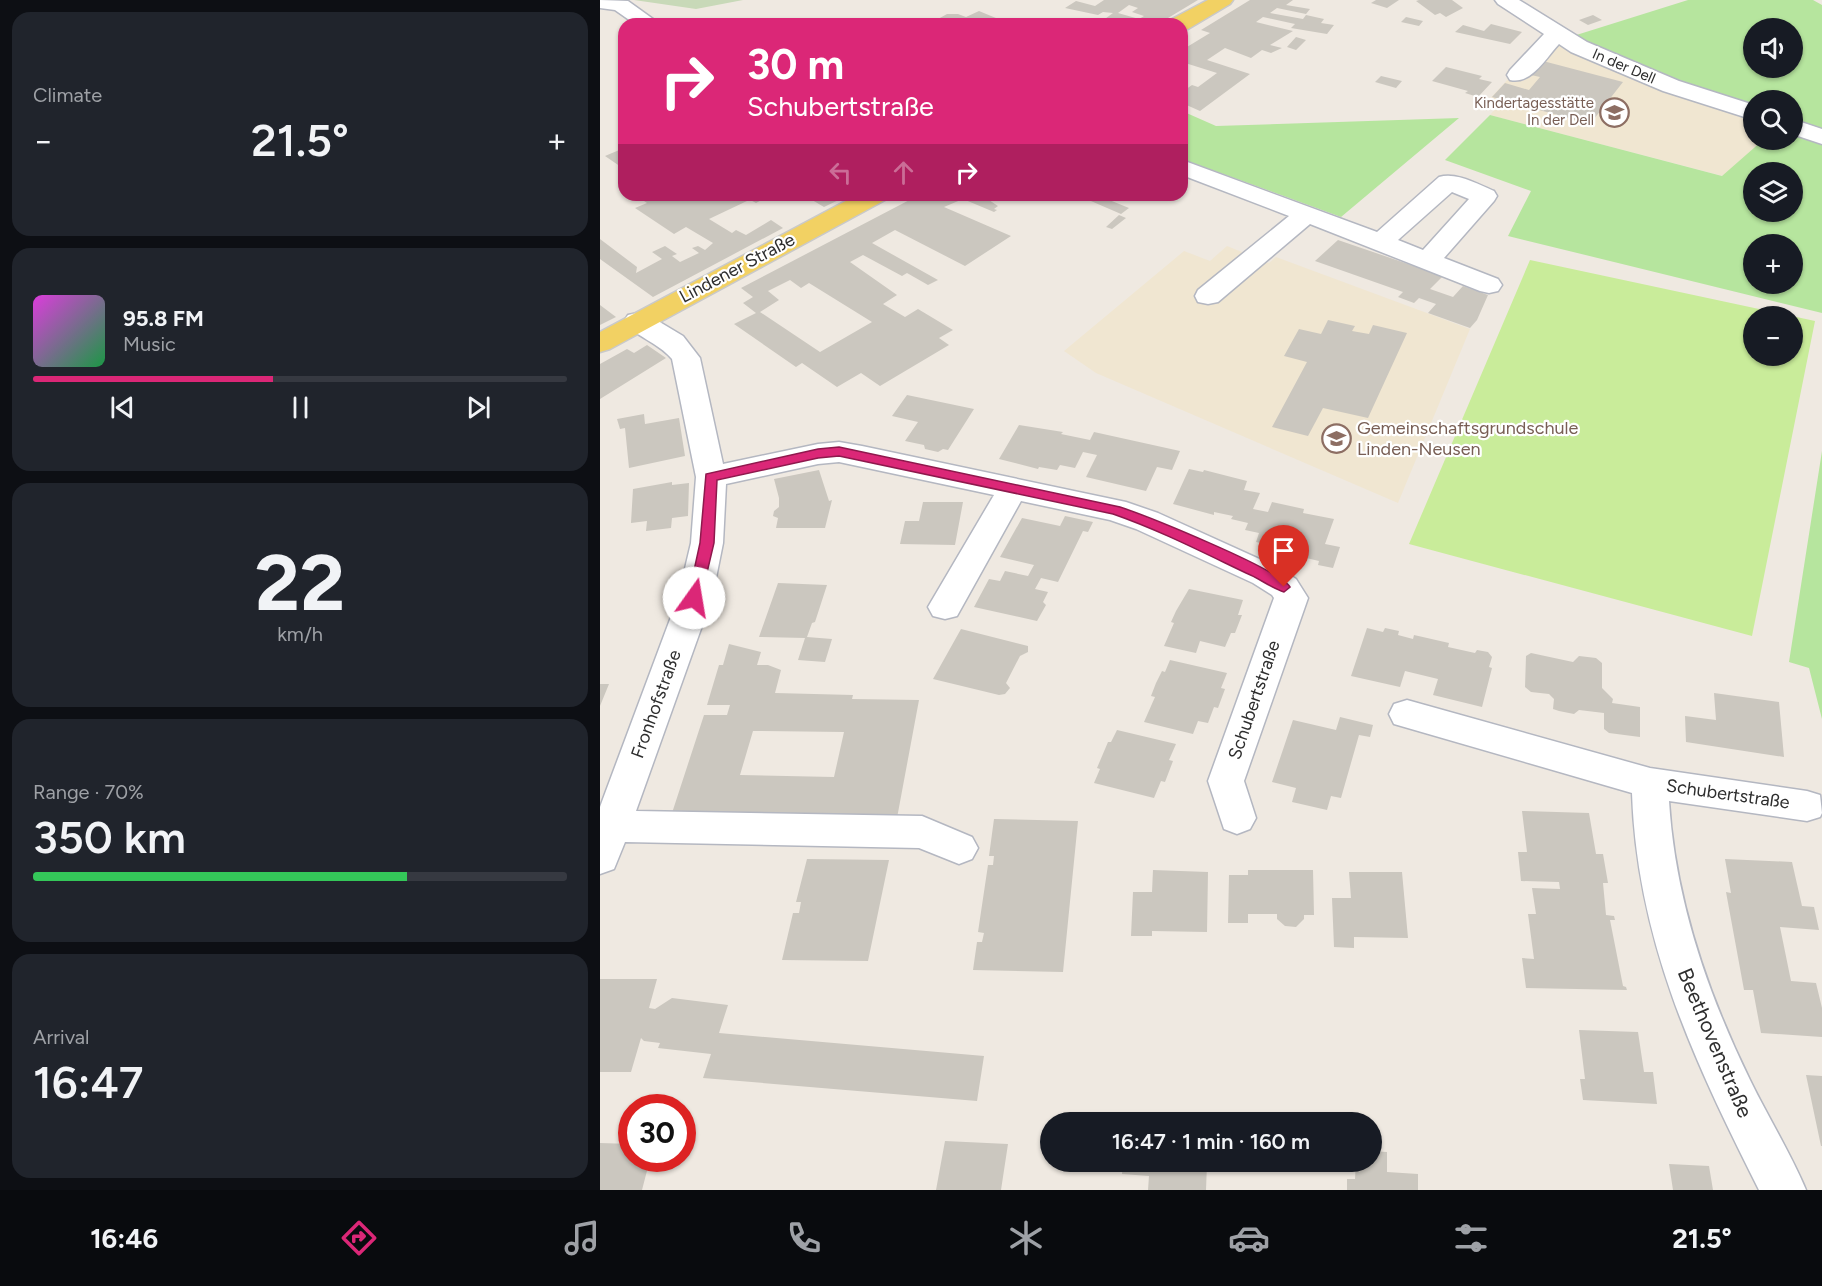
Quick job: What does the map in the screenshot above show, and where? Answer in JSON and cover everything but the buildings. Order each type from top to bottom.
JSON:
[{"type":"main road","points":[[1188,19],[1222,0]]},
{"type":"main road","name":"Lindener Straße","points":[[600,344],[638,321],[865,201]]},
{"type":"street","name":"In der Dell","points":[[1505,0],[1579,47],[1671,86],[1743,109]]},
{"type":"street","points":[[600,2],[621,5],[640,18]]},
{"type":"street","points":[[1518,75],[1556,34]]},
{"type":"street","points":[[1803,130],[1822,137]]},
{"type":"street","points":[[1188,169],[1489,285]]},
{"type":"street","points":[[1380,243],[1448,182],[1485,196],[1428,261]]},
{"type":"street","points":[[1209,296],[1306,214]]},
{"type":"street","name":"Fronhofstraße","points":[[638,321],[673,342],[686,358],[711,477],[707,543],[694,598],[605,842],[922,832],[959,848]]},
{"type":"street","name":"Schubertstraße","points":[[711,477],[818,454],[839,452],[1115,510],[1147,521],[1265,575],[1284,587],[1291,598],[1226,782],[1237,818]]},
{"type":"street","points":[[945,607],[1013,488]]},
{"type":"street","name":"Schubertstraße","points":[[1407,714],[1650,783],[1807,806]]},
{"type":"street","name":"Beethovenstraße","points":[[1650,783],[1649,819],[1662,892],[1686,983],[1736,1099],[1783,1190]]},
{"type":"shaded area","name":"Kindertagesstätte In der Dell","points":[[1558,43],[1743,113],[1743,150],[1752,150],[1723,176],[1490,115],[1495,109],[1484,105],[1510,77],[1523,81]]},
{"type":"shaded area","name":"Gemeinschaftsgrundschule Linden-Neusen","points":[[1227,246],[1269,263],[1276,257],[1470,329],[1398,503],[1096,373],[1064,351],[1184,251],[1210,261]]},
{"type":"green space","points":[[634,0],[743,0],[696,9]]},
{"type":"green space","points":[[1688,0],[1813,0],[1822,5],[1822,136],[1803,128],[1803,90],[1743,90],[1743,105],[1570,37]]},
{"type":"green space","points":[[1188,114],[1216,126],[1459,118],[1341,217],[1188,161]]},
{"type":"green space","points":[[1490,115],[1722,176],[1752,150],[1803,150],[1803,132],[1822,137],[1822,313],[1803,308],[1803,306],[1793,306],[1745,294],[1803,294],[1803,234],[1743,234],[1743,294],[1508,236],[1531,191],[1445,160]]},
{"type":"green space","points":[[1530,260],[1745,306],[1743,306],[1743,366],[1803,366],[1803,318],[1815,321],[1752,636],[1409,544]]},
{"type":"green space","points":[[1822,451],[1822,719],[1809,668],[1789,662]]},
{"type":"place","name":"Kindertagesstätte In der Dell","points":[[1615,112]]},
{"type":"place","name":"Gemeinschaftsgrundschule Linden-Neusen","points":[[1336,438]]},
{"type":"route","points":[[694,598],[707,543],[711,477],[818,454],[839,452],[1115,510],[1147,521],[1265,575],[1284,587]]}]
